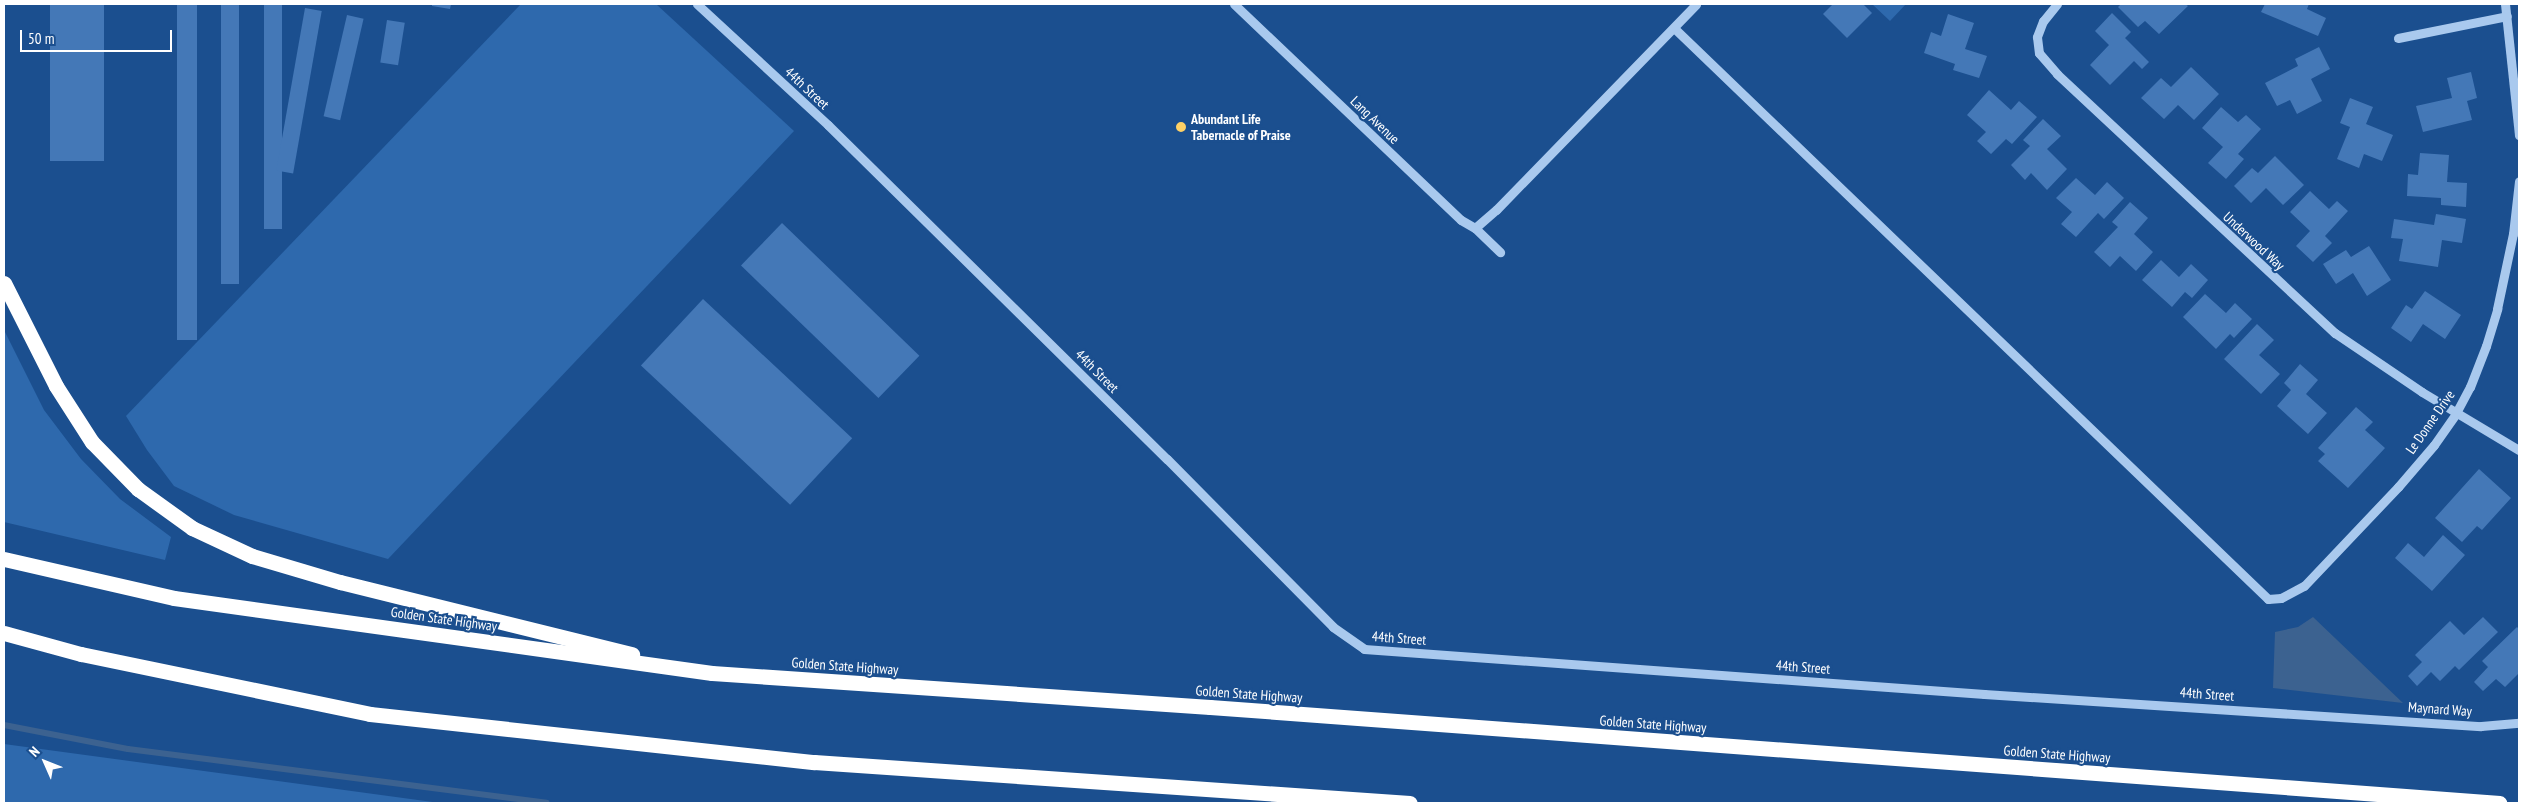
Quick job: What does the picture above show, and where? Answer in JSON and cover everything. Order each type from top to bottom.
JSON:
[{"type":"highway","points":[[4,283],[56,386],[92,442],[138,489],[192,528],[252,556],[340,582],[712,673]]},
{"type":"highway","name":"Golden State Highway","points":[[4,559],[174,598],[712,673],[1210,707],[2499,803]]},
{"type":"highway","points":[[4,633],[81,654],[296,700],[380,715],[814,762],[1410,803]]},
{"type":"highway","points":[[4,643],[81,654]]},
{"type":"street","name":"44th Street","points":[[696,4],[828,126],[1173,465],[1333,626],[1364,649],[1984,694],[2359,718]]},
{"type":"street","name":"Lang Avenue","points":[[1234,4],[1461,220],[1475,228],[1500,252]]},
{"type":"street","points":[[1475,228],[1496,210],[1696,4]]},
{"type":"street","name":"Underwood Way","points":[[2057,4],[2043,21],[2037,37],[2040,54],[2057,74],[2335,333],[2456,413],[2519,450]]},
{"type":"street","points":[[2505,4],[2519,136]]},
{"type":"street","points":[[2398,38],[2507,16]]},
{"type":"street","name":"Le Donne Drive","points":[[1674,28],[2258,592],[2268,599],[2281,598],[2304,586],[2398,487],[2434,445],[2456,413],[2486,346],[2497,309],[2518,206],[2519,181]]},
{"type":"street","name":"Maynard Way","points":[[2359,718],[2482,726],[2519,723]]},
{"type":"shaded area","points":[[521,4],[656,4],[794,131],[388,559],[234,515],[174,486],[147,450],[126,416]]},
{"type":"shaded area","points":[[1872,4],[1906,4],[1890,21]]},
{"type":"shaded area","points":[[4,330],[44,410],[81,459],[120,499],[171,537],[165,560],[4,522]]},
{"type":"shaded area","points":[[2313,617],[2403,703],[2273,688],[2275,632],[2298,627]]},
{"type":"shaded area","points":[[4,744],[440,803],[4,803]]},
{"type":"building","points":[[50,4],[104,4],[104,161],[50,161]]},
{"type":"building","points":[[177,4],[197,4],[197,340],[177,340]]},
{"type":"building","points":[[221,4],[239,4],[239,284],[221,284]]},
{"type":"building","points":[[264,4],[282,4],[282,229],[264,229]]},
{"type":"building","points":[[432,4],[451,4],[450,9],[432,6]]},
{"type":"building","points":[[1833,4],[1863,4],[1872,13],[1847,38],[1823,14]]},
{"type":"building","points":[[2121,4],[2185,4],[2188,6],[2159,34],[2145,21],[2138,27],[2118,7]]},
{"type":"building","points":[[2265,4],[2309,4],[2307,9],[2326,18],[2318,36],[2261,12]]},
{"type":"building","points":[[305,8],[322,11],[293,173],[276,170]]},
{"type":"building","points":[[2112,13],[2131,32],[2125,38],[2149,62],[2142,69],[2134,61],[2110,85],[2090,65],[2109,45],[2095,31]]},
{"type":"building","points":[[1948,14],[1974,23],[1965,49],[1987,56],[1979,78],[1953,70],[1955,64],[1924,53],[1931,32],[1941,36]]},
{"type":"building","points":[[347,15],[364,19],[340,120],[324,116]]},
{"type":"building","points":[[387,20],[405,23],[398,65],[380,62]]},
{"type":"building","points":[[2319,47],[2330,69],[2311,79],[2322,101],[2297,114],[2290,100],[2277,106],[2265,83],[2298,66],[2295,59]]},
{"type":"building","points":[[2191,67],[2219,94],[2194,120],[2178,105],[2164,119],[2141,98],[2161,78],[2171,87]]},
{"type":"building","points":[[2471,72],[2477,98],[2467,101],[2472,120],[2423,132],[2416,106],[2452,98],[2447,78]]},
{"type":"building","points":[[1989,90],[2011,110],[2019,101],[2037,117],[2012,144],[2006,139],[1991,154],[1977,141],[1986,132],[1967,115]]},
{"type":"building","points":[[2350,98],[2373,107],[2366,124],[2393,135],[2382,161],[2364,154],[2359,168],[2337,159],[2350,127],[2340,123]]},
{"type":"building","points":[[2221,107],[2238,122],[2246,115],[2261,129],[2238,154],[2244,159],[2226,179],[2208,163],[2223,147],[2202,128]]},
{"type":"building","points":[[2043,119],[2061,136],[2047,149],[2067,169],[2047,190],[2031,173],[2025,180],[2011,165],[2030,146],[2023,140]]},
{"type":"building","points":[[2420,153],[2449,155],[2447,182],[2467,183],[2466,207],[2441,205],[2441,198],[2407,196],[2408,174],[2418,175]]},
{"type":"building","points":[[2275,156],[2304,185],[2283,205],[2266,188],[2251,203],[2234,186],[2252,168],[2258,173]]},
{"type":"building","points":[[2076,178],[2095,195],[2107,182],[2124,198],[2104,219],[2098,213],[2076,237],[2061,224],[2072,212],[2056,198]]},
{"type":"building","points":[[2310,191],[2329,209],[2337,201],[2348,211],[2325,236],[2332,243],[2313,262],[2296,246],[2310,231],[2290,212]]},
{"type":"building","points":[[2130,202],[2148,218],[2134,234],[2153,252],[2136,271],[2120,256],[2110,267],[2094,252],[2118,227],[2112,222]]},
{"type":"building","points":[[2436,214],[2466,219],[2462,243],[2442,240],[2438,267],[2399,261],[2403,239],[2391,238],[2394,219],[2434,225]]},
{"type":"building","points":[[782,223],[919,356],[878,398],[741,265]]},
{"type":"building","points":[[2369,246],[2391,280],[2367,296],[2353,273],[2336,284],[2323,264],[2346,250],[2351,257]]},
{"type":"building","points":[[2161,260],[2179,277],[2191,264],[2208,280],[2192,298],[2185,292],[2172,307],[2142,280]]},
{"type":"building","points":[[2425,291],[2461,315],[2445,339],[2423,324],[2411,342],[2391,328],[2406,305],[2412,309]]},
{"type":"building","points":[[2205,294],[2226,313],[2235,303],[2252,319],[2234,338],[2230,334],[2216,349],[2183,317]]},
{"type":"building","points":[[703,299],[852,438],[790,505],[641,366]]},
{"type":"building","points":[[2257,324],[2274,340],[2259,355],[2280,374],[2261,394],[2224,359]]},
{"type":"building","points":[[2300,364],[2318,380],[2306,394],[2327,413],[2308,434],[2277,406],[2291,390],[2284,383]]},
{"type":"building","points":[[2356,407],[2373,422],[2365,430],[2385,448],[2348,488],[2318,461],[2325,454],[2318,448]]},
{"type":"building","points":[[2479,469],[2511,498],[2482,530],[2477,526],[2462,542],[2435,518]]},
{"type":"building","points":[[2443,535],[2465,555],[2432,591],[2395,558],[2408,543],[2424,557]]},
{"type":"building","points":[[2483,617],[2498,632],[2459,670],[2455,666],[2440,681],[2431,672],[2417,686],[2408,676],[2422,662],[2415,655],[2450,621],[2464,635]]},
{"type":"building","points":[[2517,627],[2519,629],[2519,673],[2505,687],[2496,679],[2483,691],[2474,682],[2488,667],[2482,661]]},
{"type":"waterway","points":[[4,725],[128,749],[547,803]]},
{"type":"place","name":"Abundant Life Tabernacle of Praise","points":[[1181,127]]}]
